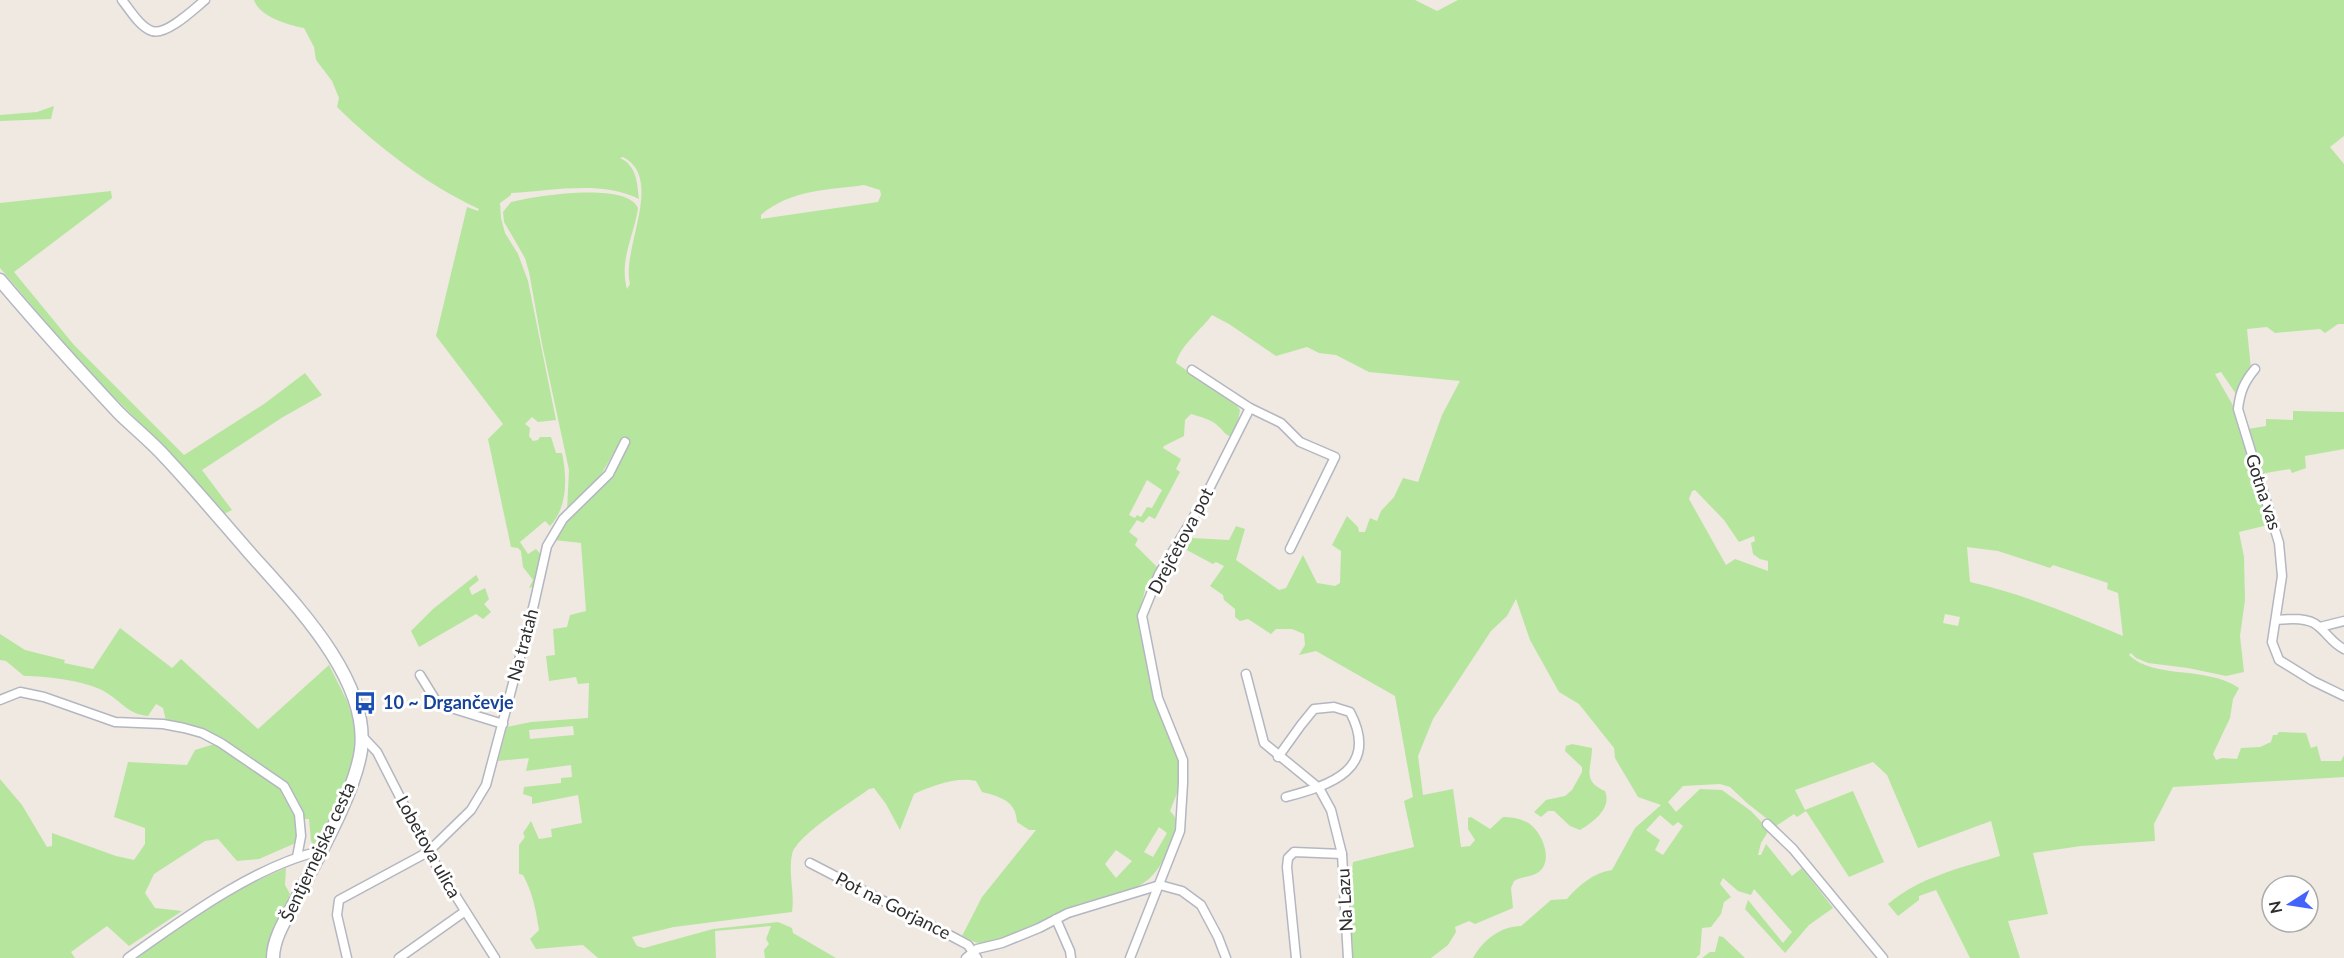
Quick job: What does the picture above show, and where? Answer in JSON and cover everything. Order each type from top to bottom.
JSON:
[{"type":"main road","name":"Šentjernejska cesta","points":[[0,280],[118,412],[166,457],[286,594],[326,646],[349,688],[356,706],[362,736],[361,752],[349,789],[283,925],[273,949],[273,958]]},
{"type":"street","points":[[122,0],[140,22],[151,31],[158,32],[171,27],[205,0]]},
{"type":"street","name":"Gotna vas","points":[[2255,369],[2244,382],[2238,409],[2279,543],[2282,576],[2272,642],[2279,660],[2313,681],[2344,696]]},
{"type":"street","points":[[1192,370],[1250,408],[1281,423],[1300,442],[1335,457],[1290,549]]},
{"type":"street","name":"Drejčetova pot","points":[[1160,885],[1180,831],[1183,760],[1158,698],[1142,615],[1159,574],[1202,503],[1250,408]]},
{"type":"street","name":"Na tratah","points":[[347,958],[337,915],[339,900],[428,852],[471,810],[486,785],[547,546],[563,519],[609,474],[625,442]]},
{"type":"street","points":[[2276,620],[2311,621],[2344,649]]},
{"type":"street","points":[[2320,627],[2344,621]]},
{"type":"street","points":[[1246,674],[1264,743],[1318,788],[1332,810],[1342,854]]},
{"type":"street","points":[[420,675],[438,704],[503,724]]},
{"type":"street","points":[[0,700],[20,692],[115,722],[163,724],[184,728],[202,733],[221,743],[284,786],[299,814],[301,836],[297,857]]},
{"type":"street","points":[[1278,757],[1314,709],[1334,707],[1350,712],[1359,728],[1360,748],[1353,765],[1337,778],[1318,788],[1286,797]]},
{"type":"street","name":"Lobetova ulica","points":[[362,736],[377,752],[428,852],[495,958]]},
{"type":"street","points":[[1767,824],[1793,849],[1883,958]]},
{"type":"street","points":[[128,958],[202,908],[249,880],[297,857],[320,851]]},
{"type":"street","name":"Na Lazu","points":[[1296,958],[1287,867],[1288,858],[1294,852],[1342,854],[1348,958]]},
{"type":"street","name":"Pot na Gorjance","points":[[810,863],[968,945],[975,955]]},
{"type":"street","points":[[1130,958],[1160,885],[1182,891],[1201,905],[1226,958]]},
{"type":"street","name":"Pot na Gorjance","points":[[966,958],[975,955],[983,946],[1002,943],[1068,913],[1160,885]]},
{"type":"street","points":[[399,958],[464,912]]},
{"type":"street","points":[[1056,919],[1071,951],[1071,958]]},
{"type":"green space","points":[[254,0],[1415,0],[1437,11],[1458,0],[2344,0],[2344,136],[2330,147],[2344,164],[2344,324],[2338,324],[2325,333],[2320,329],[2275,333],[2267,327],[2247,329],[2251,369],[2236,394],[2221,372],[2215,374],[2235,409],[2268,525],[2239,532],[2244,557],[2245,600],[2240,636],[2244,672],[2226,676],[2148,663],[2131,653],[2129,655],[2140,663],[2152,667],[2211,677],[2239,688],[2233,699],[2230,718],[2213,754],[2216,760],[2237,759],[2241,748],[2260,747],[2271,742],[2273,735],[2279,732],[2306,733],[2311,748],[2317,746],[2321,761],[2341,761],[2344,755],[2344,777],[2173,787],[2154,824],[2155,841],[2081,846],[2033,853],[2048,914],[2008,921],[2020,958],[1970,958],[1936,890],[1919,896],[1919,900],[1898,916],[1888,904],[1927,880],[2000,856],[1991,821],[1918,848],[1887,775],[1873,762],[1795,790],[1805,810],[1853,791],[1884,862],[1849,877],[1806,811],[1797,817],[1794,814],[1776,826],[1730,787],[1720,784],[1683,786],[1668,802],[1676,812],[1700,789],[1722,790],[1751,811],[1769,830],[1761,843],[1758,855],[1761,855],[1766,844],[1792,876],[1802,868],[1833,908],[1809,925],[1785,953],[1745,909],[1748,900],[1783,943],[1792,932],[1754,889],[1751,895],[1738,891],[1723,878],[1720,884],[1731,897],[1724,902],[1721,914],[1711,927],[1702,928],[1700,954],[1696,958],[1473,958],[1493,935],[1506,928],[1521,926],[1551,900],[1567,899],[1587,880],[1612,870],[1635,828],[1661,805],[1638,797],[1615,758],[1614,748],[1579,704],[1559,692],[1530,640],[1516,599],[1507,616],[1491,631],[1433,719],[1418,756],[1423,795],[1453,789],[1461,847],[1470,846],[1475,840],[1468,829],[1468,818],[1471,817],[1490,829],[1503,817],[1517,819],[1530,824],[1538,833],[1546,853],[1544,866],[1537,873],[1514,881],[1511,888],[1513,908],[1475,924],[1469,921],[1455,927],[1456,932],[1448,945],[1431,958],[1353,958],[1349,873],[1352,872],[1353,862],[1414,847],[1404,801],[1413,797],[1395,696],[1316,651],[1299,655],[1305,645],[1304,634],[1292,629],[1276,629],[1271,634],[1248,619],[1240,621],[1235,617],[1235,609],[1224,600],[1223,595],[1210,586],[1224,566],[1216,562],[1213,564],[1183,548],[1192,538],[1229,540],[1236,526],[1245,529],[1236,560],[1279,590],[1286,588],[1303,555],[1317,583],[1335,586],[1340,583],[1341,551],[1332,545],[1347,516],[1358,527],[1359,532],[1365,532],[1370,518],[1377,521],[1381,511],[1394,497],[1403,478],[1418,482],[1442,415],[1460,381],[1369,372],[1336,355],[1319,353],[1307,347],[1276,356],[1212,315],[1186,344],[1176,363],[1237,406],[1240,410],[1237,427],[1231,437],[1213,422],[1191,414],[1185,420],[1184,436],[1163,448],[1181,459],[1176,469],[1180,472],[1155,519],[1149,516],[1143,523],[1137,520],[1129,532],[1138,539],[1135,545],[1158,568],[1145,590],[1139,614],[1139,629],[1150,676],[1182,761],[1181,783],[1170,811],[1177,821],[1176,832],[1162,863],[1149,879],[1132,889],[1081,904],[1002,939],[974,942],[962,936],[982,897],[1036,830],[1029,830],[1017,822],[1014,809],[1006,801],[982,792],[976,781],[961,780],[914,794],[900,830],[874,788],[869,789],[825,820],[795,847],[791,862],[792,912],[674,927],[632,937],[637,946],[644,948],[713,929],[778,922],[792,928],[793,933],[836,958],[765,958],[764,950],[769,944],[766,939],[771,926],[715,931],[716,958],[598,958],[583,945],[536,949],[530,939],[539,930],[538,923],[529,889],[523,875],[519,874],[519,845],[531,821],[539,839],[552,837],[551,829],[582,823],[578,795],[532,804],[532,797],[523,794],[524,787],[561,783],[561,778],[572,777],[571,765],[526,771],[529,758],[498,761],[507,727],[531,722],[588,718],[589,683],[578,684],[576,677],[549,681],[546,656],[555,655],[553,629],[567,627],[570,615],[586,611],[581,543],[554,540],[572,516],[613,476],[628,446],[620,442],[595,485],[567,511],[569,470],[529,272],[525,258],[504,222],[503,212],[511,202],[558,194],[599,193],[617,195],[630,200],[638,208],[626,258],[627,289],[630,284],[631,252],[639,215],[641,181],[635,167],[623,157],[620,158],[630,165],[635,175],[639,199],[609,190],[576,188],[511,193],[500,203],[505,233],[518,254],[528,281],[556,420],[538,422],[532,417],[525,424],[530,428],[529,436],[533,441],[540,437],[551,437],[556,453],[562,453],[565,472],[565,491],[556,518],[550,526],[545,521],[520,542],[528,554],[536,549],[543,557],[535,586],[529,588],[533,580],[523,567],[521,551],[511,547],[488,439],[503,424],[436,336],[467,207],[478,211],[479,209],[422,177],[386,151],[353,122],[337,107],[339,98],[332,81],[316,60],[314,47],[304,28],[268,16]],"holes":[[[864,185],[880,190],[881,195],[878,202],[761,219],[761,215],[784,200],[810,192]],[[1147,480],[1162,490],[1152,508],[1147,507],[1141,517],[1137,515],[1135,518],[1129,515]],[[1695,490],[1724,520],[1739,542],[1754,536],[1755,541],[1751,543],[1753,554],[1768,561],[1768,571],[1735,559],[1726,565],[1689,499],[1692,491]],[[1967,547],[1998,551],[2050,568],[2053,565],[2108,583],[2107,589],[2118,593],[2123,636],[2010,593],[1970,582]],[[1945,614],[1960,617],[1958,626],[1943,623]],[[573,726],[574,735],[530,739],[529,730]],[[1660,815],[1673,826],[1678,822],[1683,826],[1663,855],[1655,850],[1660,840],[1646,830]],[[1159,827],[1167,833],[1153,857],[1144,852]],[[1116,850],[1132,861],[1116,878],[1105,864]]]},
{"type":"green space","points":[[54,106],[51,119],[0,121],[0,115],[37,112]]},
{"type":"green space","points":[[111,191],[112,198],[14,272],[74,345],[184,455],[264,404],[305,373],[322,395],[283,417],[202,470],[232,510],[224,514],[172,455],[82,365],[0,268],[0,203]]},
{"type":"green space","points":[[2293,411],[2344,412],[2344,449],[2305,456],[2306,468],[2292,473],[2290,469],[2260,474],[2248,429],[2266,426],[2266,419],[2293,420]]},
{"type":"green space","points":[[476,575],[479,580],[469,588],[472,595],[485,588],[489,599],[484,604],[491,612],[483,619],[476,614],[419,647],[411,631],[433,609]]},
{"type":"green space","points":[[120,628],[172,668],[181,659],[258,729],[329,665],[347,701],[353,719],[355,739],[352,768],[319,845],[314,846],[311,841],[309,819],[299,819],[298,842],[259,859],[237,861],[218,839],[205,841],[154,874],[145,893],[155,908],[182,911],[129,946],[107,926],[71,952],[75,958],[0,958],[0,779],[22,805],[47,847],[52,846],[52,833],[116,856],[134,860],[145,844],[145,828],[114,817],[128,762],[187,765],[195,750],[224,741],[206,730],[166,721],[163,708],[156,704],[148,716],[141,715],[90,685],[67,680],[24,676],[6,661],[0,660],[0,634],[25,650],[65,660],[64,663],[93,669]]},
{"type":"green space","points":[[1572,744],[1592,748],[1590,778],[1593,783],[1605,791],[1607,797],[1600,814],[1580,830],[1570,826],[1554,811],[1548,811],[1541,817],[1534,812],[1546,800],[1565,796],[1572,790],[1582,772],[1582,767],[1565,751],[1566,746]]},
{"type":"green space","points":[[286,868],[285,885],[290,894],[269,958],[133,958],[226,898]]},
{"type":"green space","points":[[1719,936],[1723,937],[1745,958],[1702,958],[1710,952],[1715,952]]},
{"type":"place","name":"10 ~ Drgančevje","points":[[365,703]]}]
